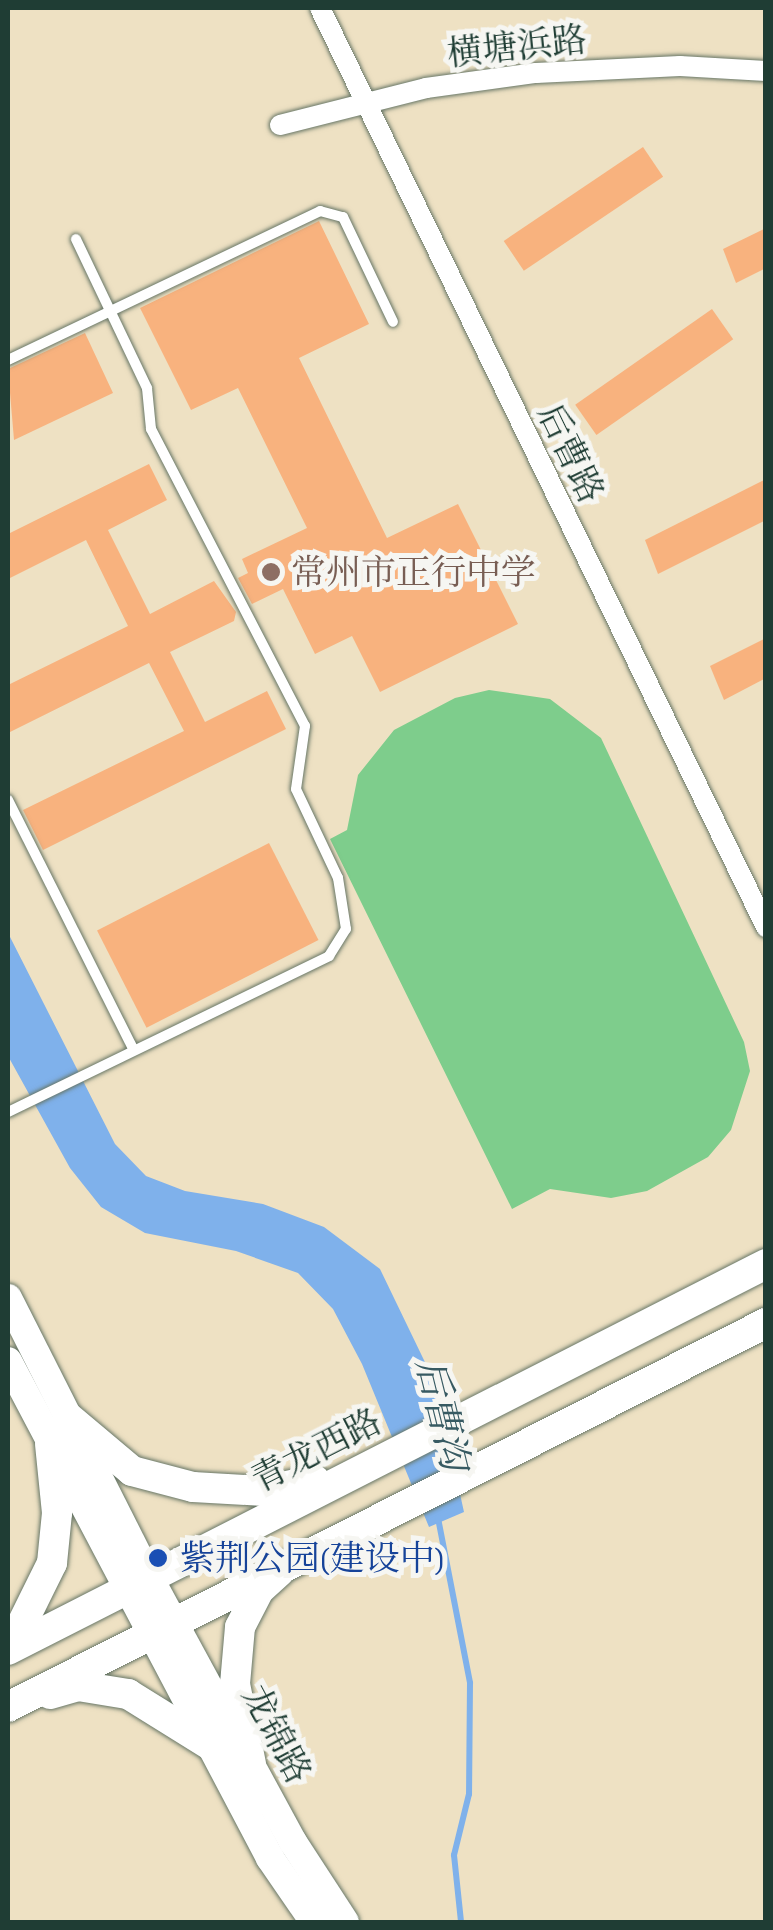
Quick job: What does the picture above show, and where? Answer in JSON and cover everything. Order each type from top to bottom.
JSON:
[{"type":"main road","name":"青龙西路","points":[[9,1649],[766,1264]]},
{"type":"main road","points":[[8,1298],[69,1418],[137,1583]]},
{"type":"main road","points":[[8,1706],[300,1554],[766,1323]]},
{"type":"main road","points":[[8,1360],[50,1444],[137,1583]]},
{"type":"main road","points":[[69,1418],[132,1472],[194,1488],[264,1491],[352,1472]]},
{"type":"main road","points":[[9,1649],[52,1562],[57,1514],[50,1444]]},
{"type":"main road","points":[[251,1764],[236,1684],[240,1628],[260,1590],[300,1554]]},
{"type":"main road","name":"龙锦路","points":[[137,1583],[345,1922]]},
{"type":"main road","name":"龙锦路","points":[[162,1626],[210,1744],[270,1858],[314,1922]]},
{"type":"main road","points":[[8,1706],[78,1686],[128,1694],[210,1744]]},
{"type":"street","name":"后曹路","points":[[320,8],[766,927]]},
{"type":"street","name":"横塘浜路","points":[[280,125],[426,88],[536,74],[680,66],[766,71]]},
{"type":"lane","points":[[8,360],[320,211],[343,218],[393,322]]},
{"type":"lane","points":[[8,1112],[329,956],[346,929],[338,878],[296,789],[304,726],[151,429],[147,388],[76,239]]},
{"type":"lane","points":[[8,800],[133,1050]]},
{"type":"green space","points":[[489,690],[550,699],[601,738],[744,1042],[750,1071],[731,1130],[708,1157],[647,1191],[611,1198],[550,1189],[512,1209],[330,839],[347,830],[358,775],[394,730],[455,698]]},
{"type":"water","points":[[8,933],[115,1144],[146,1176],[185,1191],[263,1204],[324,1227],[380,1269],[436,1385],[464,1512],[429,1527],[362,1364],[333,1309],[298,1273],[236,1251],[145,1233],[101,1207],[70,1168],[8,1056]]},
{"type":"building","points":[[643,147],[663,177],[524,271],[504,241]]},
{"type":"building","points":[[319,221],[369,324],[299,358],[387,538],[458,504],[518,624],[380,692],[352,636],[315,654],[283,589],[252,604],[238,578],[248,573],[242,559],[307,528],[238,388],[191,410],[140,308]]},
{"type":"building","points":[[766,228],[766,268],[736,283],[723,249]]},
{"type":"building","points":[[712,309],[733,339],[596,435],[575,405]]},
{"type":"building","points":[[85,333],[113,393],[14,440],[8,369]]},
{"type":"building","points":[[149,464],[167,500],[108,530],[150,614],[214,581],[236,612],[234,621],[170,652],[205,722],[267,691],[286,729],[43,850],[23,810],[184,731],[149,663],[8,733],[8,685],[128,626],[86,540],[8,579],[8,534]]},
{"type":"building","points":[[766,479],[766,520],[658,574],[645,540]]},
{"type":"building","points":[[766,638],[766,678],[724,700],[710,666]]},
{"type":"building","points":[[269,843],[318,940],[147,1028],[97,931]]},
{"type":"waterway","name":"后曹沟","points":[[438,1518],[470,1683],[469,1794],[454,1855],[461,1922]]},
{"type":"place","name":"常州市正行中学","points":[[271,572]]},
{"type":"place","name":"紫荆公园(建设中)","points":[[158,1558]]}]
